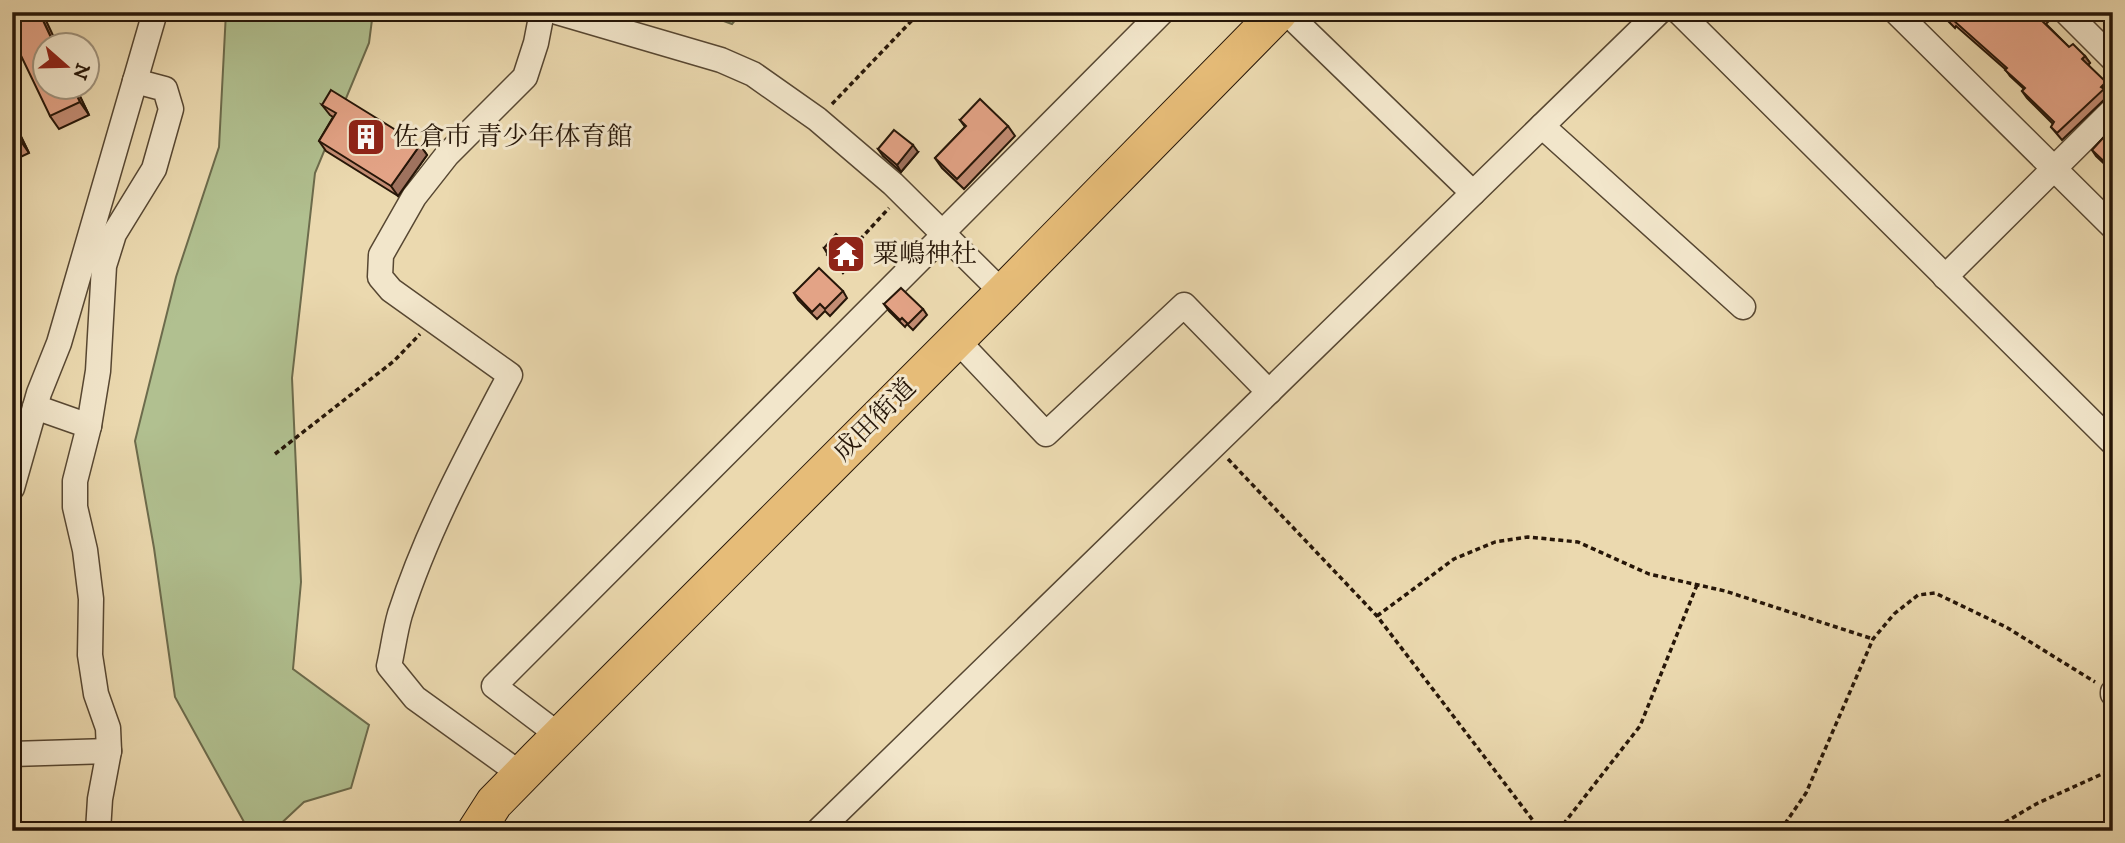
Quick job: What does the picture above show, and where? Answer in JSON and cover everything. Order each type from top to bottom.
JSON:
[{"type":"highway","name":"成田街道","points":[[481,829],[494,803],[1279,12]]},
{"type":"street","points":[[12,488],[37,400],[59,343],[155,12]]},
{"type":"street","points":[[522,775],[415,698],[389,666],[400,616],[424,548],[444,502],[510,375],[391,290],[380,277],[381,255],[414,197],[447,155],[525,77],[536,43],[541,12]]},
{"type":"street","points":[[557,12],[720,60],[753,74],[817,120],[903,194],[1003,292]]},
{"type":"street","points":[[560,736],[494,686],[1161,12]]},
{"type":"street","points":[[1286,12],[1473,194]]},
{"type":"street","points":[[818,831],[1659,12]]},
{"type":"street","points":[[1679,12],[2113,443]]},
{"type":"street","points":[[1896,12],[2113,227]]},
{"type":"street","points":[[2066,12],[2113,59]]},
{"type":"street","points":[[98,831],[100,799],[109,751],[108,728],[96,694],[90,655],[91,598],[85,550],[75,507],[75,481],[89,426],[97,371],[104,266],[114,234],[154,169],[171,109],[164,89],[135,81]]},
{"type":"street","points":[[1945,277],[2113,110]]},
{"type":"street","points":[[1542,126],[1742,307]]},
{"type":"street","points":[[955,338],[1046,434],[1184,304],[1269,392]]},
{"type":"street","points":[[37,400],[89,426]]},
{"type":"street","points":[[12,754],[109,751]]},
{"type":"path","points":[[817,120],[920,12]]},
{"type":"path","points":[[854,246],[903,194]]},
{"type":"path","points":[[275,454],[394,361],[434,320]]},
{"type":"path","points":[[1214,445],[1377,616],[1541,831]]},
{"type":"path","points":[[1377,616],[1454,559],[1495,542],[1528,537],[1578,542],[1649,574],[1725,591],[1872,639]]},
{"type":"path","points":[[1558,831],[1640,726],[1697,585]]},
{"type":"path","points":[[1780,831],[1806,793],[1872,639],[1894,614],[1918,595],[1935,593],[2006,626],[2112,693]]},
{"type":"path","points":[[1990,831],[2038,803],[2113,769]]},
{"type":"green space","points":[[226,12],[373,12],[369,43],[315,173],[292,378],[301,582],[293,669],[369,725],[351,788],[304,802],[273,831],[249,831],[175,697],[154,548],[135,441],[176,277],[219,147]]},
{"type":"green space","points":[[699,12],[742,12],[732,24]]},
{"type":"building","points":[[12,12],[39,12],[48,32],[32,32],[32,79],[12,37]]},
{"type":"building","points":[[1941,12],[2040,12],[2044,15],[2040,19],[2069,47],[2073,44],[2085,56],[2082,59],[2106,82],[2101,87],[2104,89],[2057,133],[2051,127],[2054,122],[2022,91],[2025,88],[2005,70],[2007,68]]},
{"type":"building","name":"佐倉市 青少年体育館","points":[[331,90],[420,145],[391,186],[319,141],[336,113],[322,105]]},
{"type":"building","points":[[980,99],[1008,126],[957,179],[935,158],[966,126],[960,120]]},
{"type":"building","points":[[43,102],[80,102],[50,116]]},
{"type":"building","points":[[12,124],[20,140],[12,144]]},
{"type":"building","points":[[2113,127],[2113,170],[2092,150]]},
{"type":"building","points":[[894,130],[913,145],[897,165],[878,149]]},
{"type":"building","points":[[836,234],[853,250],[839,266],[827,255],[829,253],[824,248]]},
{"type":"building","points":[[819,268],[843,291],[825,309],[820,304],[812,312],[794,293]]},
{"type":"building","points":[[901,288],[923,309],[908,324],[884,304]]},
{"type":"place","name":"佐倉市 青少年体育館","points":[[366,137]]},
{"type":"place","name":"粟嶋神社","points":[[846,254]]}]
